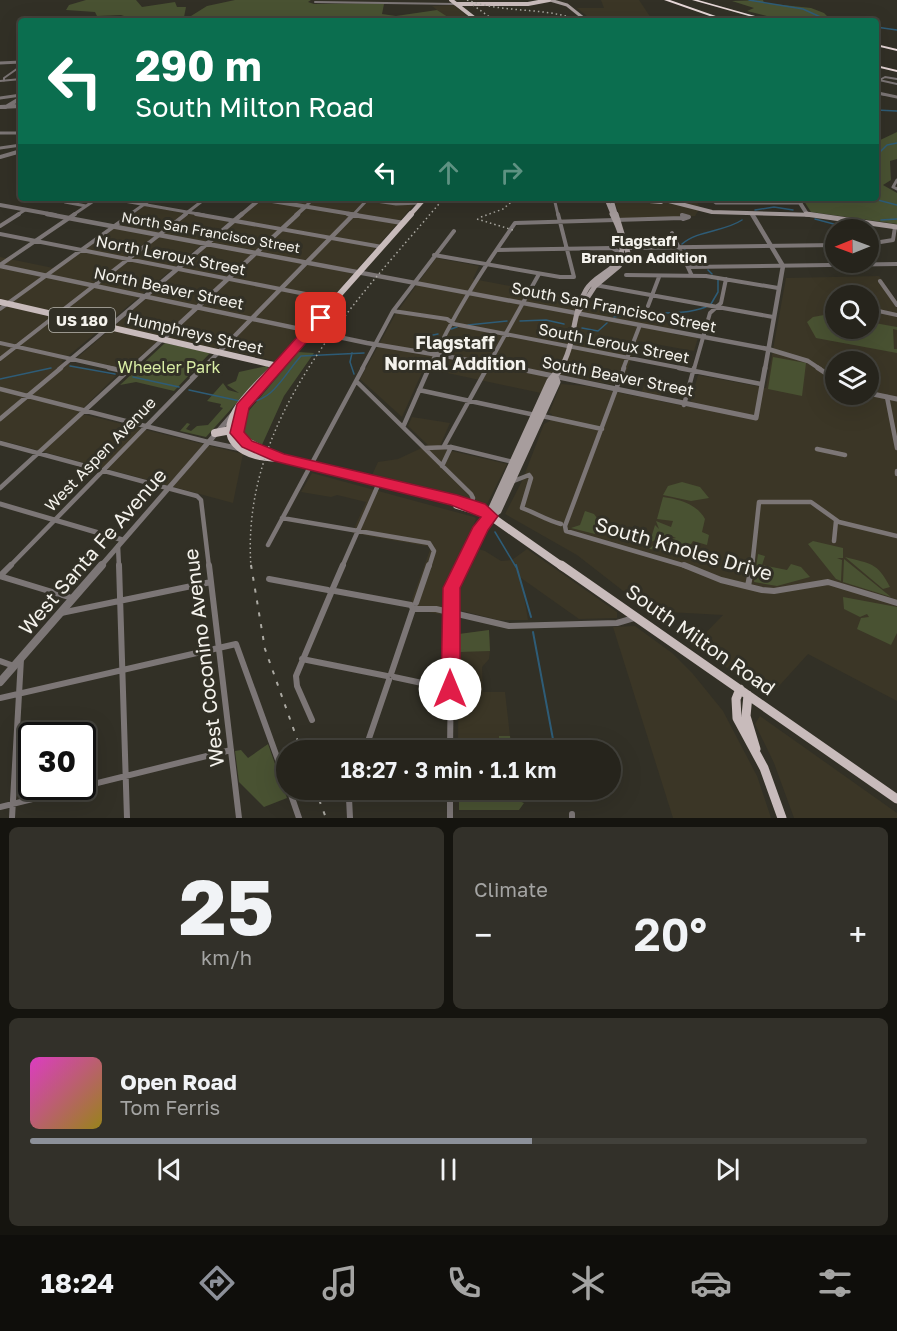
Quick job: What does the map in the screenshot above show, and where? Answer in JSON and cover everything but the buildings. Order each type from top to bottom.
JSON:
[{"type":"highway","points":[[666,0],[719,18]]},
{"type":"highway","points":[[694,0],[760,18]]},
{"type":"highway","points":[[879,46],[897,50]]},
{"type":"highway","points":[[879,67],[897,71]]},
{"type":"main road","points":[[451,0],[474,18]]},
{"type":"main road","points":[[493,2],[501,0]]},
{"type":"main road","points":[[456,4],[493,2],[528,4],[550,0],[567,5],[583,18]]},
{"type":"main road","name":"West Santa Fe Avenue","points":[[235,412],[242,407],[423,201]]},
{"type":"main road","points":[[607,201],[616,221]]},
{"type":"main road","points":[[592,285],[622,264],[624,250],[613,201]]},
{"type":"main road","points":[[662,201],[710,215],[807,214],[896,227]]},
{"type":"main road","points":[[666,201],[712,212],[753,215]]},
{"type":"main road","points":[[538,416],[539,405],[550,381],[555,377],[570,347],[577,314],[583,309],[592,285],[616,264],[624,250]]},
{"type":"main road","name":"Humphreys Street","points":[[4,303],[278,366]]},
{"type":"main road","points":[[491,516],[492,508],[538,416],[558,382],[555,377]]},
{"type":"main road","points":[[232,430],[242,407]]},
{"type":"main road","points":[[235,412],[232,430],[234,443],[243,450]]},
{"type":"main road","points":[[215,433],[232,430]]},
{"type":"main road","name":"South Milton Road","points":[[232,430],[247,444],[280,458],[470,505],[479,508],[481,512]]},
{"type":"main road","name":"South Milton Road","points":[[243,450],[269,458],[280,458]]},
{"type":"main road","points":[[491,516],[498,511],[512,482],[516,464]]},
{"type":"main road","name":"South Milton Road","points":[[447,500],[491,516],[897,799]]},
{"type":"main road","points":[[744,692],[743,713],[754,737],[756,749],[782,818]]},
{"type":"street","points":[[315,2],[365,0],[417,5],[456,4]]},
{"type":"street","points":[[0,63],[18,67]]},
{"type":"street","points":[[4,81],[11,71],[18,68]]},
{"type":"street","points":[[879,80],[885,77],[897,79]]},
{"type":"street","points":[[0,81],[18,79]]},
{"type":"street","points":[[879,81],[897,84]]},
{"type":"street","points":[[879,93],[892,83]]},
{"type":"street","points":[[879,94],[897,98]]},
{"type":"street","points":[[0,98],[18,98]]},
{"type":"street","points":[[6,107],[18,100]]},
{"type":"street","points":[[0,107],[18,106]]},
{"type":"street","points":[[0,133],[18,133]]},
{"type":"street","points":[[0,148],[18,145]]},
{"type":"street","points":[[0,157],[18,152]]},
{"type":"street","points":[[895,189],[897,180]]},
{"type":"street","points":[[68,201],[86,206]]},
{"type":"street","points":[[0,265],[94,201]]},
{"type":"street","points":[[123,201],[382,247]]},
{"type":"street","points":[[0,309],[4,303],[46,276],[149,201]]},
{"type":"street","points":[[0,359],[202,201]]},
{"type":"street","points":[[0,419],[258,201]]},
{"type":"street","points":[[271,201],[403,223]]},
{"type":"street","points":[[0,489],[311,201]]},
{"type":"street","points":[[220,351],[366,201]]},
{"type":"street","points":[[374,201],[396,204],[423,201]]},
{"type":"street","points":[[434,255],[539,274],[574,277],[555,201]]},
{"type":"street","points":[[682,204],[685,201]]},
{"type":"street","points":[[711,201],[712,203],[801,203],[807,214]]},
{"type":"street","name":"North San Francisco Street","points":[[0,205],[382,276]]},
{"type":"street","points":[[0,226],[24,210]]},
{"type":"street","points":[[753,215],[783,266],[761,384]]},
{"type":"street","points":[[403,427],[450,321],[466,293],[515,224],[682,218]]},
{"type":"street","points":[[879,242],[893,240],[896,227]]},
{"type":"street","points":[[268,545],[393,311],[454,231]]},
{"type":"street","points":[[672,233],[692,276]]},
{"type":"street","name":"North Leroux Street","points":[[0,234],[336,300]]},
{"type":"street","points":[[497,250],[612,248],[624,250],[825,245]]},
{"type":"street","points":[[879,264],[897,264]]},
{"type":"street","name":"North Beaver Street","points":[[0,265],[333,336]]},
{"type":"street","points":[[688,267],[825,265]]},
{"type":"street","points":[[444,446],[539,274]]},
{"type":"street","points":[[627,275],[692,276],[778,288]]},
{"type":"street","name":"South San Francisco Street","points":[[382,276],[768,349],[808,361],[825,373]]},
{"type":"street","points":[[648,306],[660,277]]},
{"type":"street","points":[[684,404],[710,313],[723,299],[726,279]]},
{"type":"street","points":[[880,281],[897,305]]},
{"type":"street","points":[[592,285],[773,317]]},
{"type":"street","name":"South Leroux Street","points":[[393,311],[761,384]]},
{"type":"street","points":[[879,312],[895,316]]},
{"type":"street","points":[[419,390],[602,429],[640,326]]},
{"type":"street","name":"South Beaver Street","points":[[333,336],[489,363],[756,418],[761,384]]},
{"type":"street","points":[[0,343],[127,372]]},
{"type":"street","name":"West Aspen Avenue","points":[[0,576],[220,351]]},
{"type":"street","points":[[356,381],[471,494],[473,498],[470,505]]},
{"type":"street","points":[[0,389],[243,450]]},
{"type":"street","points":[[879,395],[897,399]]},
{"type":"street","points":[[887,397],[897,448]]},
{"type":"street","name":"West Santa Fe Avenue","points":[[0,682],[235,412]]},
{"type":"street","name":"South Knoles Drive","points":[[602,429],[565,526],[566,531],[631,548],[700,570],[721,580],[748,586],[774,591],[810,583],[828,582],[897,603]]},
{"type":"street","points":[[0,442],[168,489]]},
{"type":"street","points":[[424,448],[451,447],[516,464],[531,478],[522,508],[537,513],[542,519],[561,524]]},
{"type":"street","points":[[442,466],[451,447]]},
{"type":"street","points":[[817,449],[845,454]]},
{"type":"street","points":[[512,482],[530,475]]},
{"type":"street","points":[[312,720],[296,681],[303,659],[379,483]]},
{"type":"street","name":"West Coconino Avenue","points":[[168,489],[197,496],[202,503],[239,818]]},
{"type":"street","points":[[748,586],[753,563],[759,502],[811,502],[836,520],[897,536]]},
{"type":"street","points":[[0,504],[123,540]]},
{"type":"street","points":[[450,740],[451,595],[455,579],[481,527],[491,516]]},
{"type":"street","points":[[282,518],[429,543],[434,551],[368,740]]},
{"type":"street","points":[[834,541],[836,520]]},
{"type":"street","points":[[118,546],[126,818]]},
{"type":"street","points":[[0,576],[72,598]]},
{"type":"street","points":[[269,579],[503,625],[617,623],[636,616]]},
{"type":"street","points":[[59,614],[211,582]]},
{"type":"street","points":[[0,698],[219,648],[239,646],[276,753]]},
{"type":"street","points":[[12,818],[21,693],[21,658]]},
{"type":"street","points":[[303,659],[450,689]]},
{"type":"street","points":[[0,661],[14,666]]},
{"type":"street","points":[[0,807],[231,750]]},
{"type":"street","points":[[293,800],[299,818]]},
{"type":"street","points":[[349,800],[350,818]]},
{"type":"street","points":[[450,800],[450,818]]},
{"type":"shaded area","points":[[601,0],[639,0],[651,18],[589,18],[577,8],[604,8]]},
{"type":"shaded area","points":[[454,5],[469,18],[447,18],[432,6]]},
{"type":"shaded area","points":[[260,201],[417,201],[276,361],[163,337],[125,369],[77,358]]},
{"type":"shaded area","points":[[614,201],[696,201],[700,208],[695,216],[621,219]]},
{"type":"shaded area","points":[[144,206],[230,221],[61,362],[116,376],[78,413],[243,454],[233,503],[0,440],[0,257],[58,269]]},
{"type":"shaded area","points":[[436,258],[479,266],[473,279],[677,317],[673,334],[698,338],[694,351],[638,341],[621,386],[550,373],[541,393],[424,368],[402,417],[360,379],[395,315]]},
{"type":"shaded area","points":[[879,276],[897,301],[897,701],[808,654],[769,697],[694,645],[723,615],[649,611],[577,555],[505,514],[522,481],[544,424],[550,421],[552,414],[549,413],[561,384],[586,386],[640,397],[646,379],[664,383],[659,401],[689,407],[698,375],[766,388],[786,278]]},
{"type":"shaded area","points":[[412,417],[450,423],[439,448],[507,464],[487,504],[372,475],[378,462],[398,459],[428,445],[408,426]]},
{"type":"shaded area","points":[[312,473],[474,517],[476,519],[466,545],[485,551],[501,561],[512,560],[527,549],[617,612],[617,618],[579,619],[521,578],[528,620],[498,620],[459,610],[448,616],[409,608],[431,547],[352,533],[366,502],[337,495],[331,497],[301,492]]},
{"type":"shaded area","points":[[635,626],[672,653],[693,674],[723,711],[757,776],[771,818],[673,818],[613,627]]},
{"type":"shaded area","points":[[489,630],[489,659],[482,667],[483,692],[505,692],[510,736],[500,736],[499,740],[458,740],[459,634]]},
{"type":"shaded area","points":[[760,716],[897,813],[897,818],[794,818],[774,763],[755,724]]},
{"type":"green space","points":[[86,0],[136,0],[142,7],[175,2],[177,7],[186,7],[185,18],[122,18],[124,16],[121,15],[97,16],[95,12],[66,10],[69,5]]},
{"type":"green space","points":[[235,0],[311,0],[308,2],[314,4],[388,3],[384,4],[382,14],[396,16],[437,10],[449,18],[193,18],[191,16],[207,6]]},
{"type":"green space","points":[[763,0],[764,3],[811,8],[824,13],[829,18],[774,18],[747,11],[754,8],[732,1]]},
{"type":"green space","points":[[897,132],[897,159],[890,161],[891,180],[883,185],[897,193],[897,224],[879,221],[879,219],[861,219],[811,212],[804,201],[879,201],[879,141]]},
{"type":"green space","points":[[825,315],[825,339],[879,339],[879,324],[897,327],[897,330],[893,329],[894,349],[897,349],[897,353],[816,338],[807,322],[813,317]]},
{"type":"green space","name":"Wheeler Park","points":[[165,343],[210,353],[174,391],[136,382],[120,385]]},
{"type":"green space","points":[[298,352],[314,353],[284,396],[261,447],[243,433],[242,419]]},
{"type":"green space","points":[[773,357],[806,363],[802,396],[768,389]]},
{"type":"green space","points":[[267,366],[268,368],[206,437],[180,431],[187,423],[190,424],[186,429],[191,431],[197,426],[208,425],[223,408],[220,407],[221,404],[207,401],[223,383],[228,390],[239,393],[227,385],[236,381],[239,372]]},
{"type":"green space","points":[[682,482],[700,487],[709,498],[691,501],[663,495],[668,486]]},
{"type":"green space","points":[[663,497],[687,503],[702,514],[705,519],[702,532],[709,535],[707,545],[693,541],[685,549],[680,550],[649,549],[659,540],[676,538],[666,534],[667,537],[650,542],[655,525],[659,529],[656,521],[671,527],[673,521],[657,519]]},
{"type":"green space","points":[[585,511],[594,514],[597,518],[595,534],[571,528],[580,525]]},
{"type":"green space","points":[[813,541],[843,548],[843,558],[837,558],[842,560],[841,581],[836,579],[808,544]]},
{"type":"green space","points":[[758,554],[765,556],[762,565],[787,570],[791,564],[801,567],[810,577],[777,586],[754,582]]},
{"type":"green space","points":[[845,557],[877,568],[890,587],[883,589]]},
{"type":"green space","points":[[844,559],[891,597],[843,582]]},
{"type":"green space","points":[[843,597],[897,607],[897,633],[891,645],[857,629],[861,618],[869,617],[867,614],[860,617],[844,609]]},
{"type":"green space","points":[[489,630],[490,651],[459,652],[459,634]]},
{"type":"green space","points":[[499,736],[510,736],[511,740],[499,740]]},
{"type":"green space","points":[[268,744],[276,767],[276,800],[282,800],[264,807],[239,782],[235,751],[241,750],[248,758]]},
{"type":"green space","points":[[459,800],[519,800],[524,803],[519,810],[459,810]]},
{"type":"waterway","points":[[749,0],[803,9],[823,18]]},
{"type":"waterway","points":[[879,27],[897,30]]},
{"type":"waterway","points":[[879,110],[897,111]]},
{"type":"waterway","points":[[879,153],[887,145],[897,143]]},
{"type":"waterway","points":[[879,200],[897,205]]},
{"type":"waterway","points":[[755,210],[774,207],[793,210]]},
{"type":"waterway","points":[[815,219],[825,222]]},
{"type":"waterway","points":[[881,220],[897,219]]},
{"type":"waterway","points":[[682,244],[688,239],[742,220]]},
{"type":"waterway","points":[[685,250],[702,264]]},
{"type":"waterway","points":[[708,270],[712,274]]},
{"type":"waterway","points":[[711,304],[718,292],[718,280]]},
{"type":"waterway","points":[[614,317],[684,312],[706,307]]},
{"type":"waterway","points":[[520,321],[546,320],[564,324]]},
{"type":"waterway","points":[[468,325],[507,321]]},
{"type":"waterway","points":[[582,328],[598,331],[607,323]]},
{"type":"waterway","points":[[451,329],[457,327]]},
{"type":"waterway","points":[[418,338],[438,334]]},
{"type":"waterway","points":[[352,354],[364,353]]},
{"type":"waterway","points":[[245,402],[255,401],[271,393],[301,356],[352,354]]},
{"type":"waterway","points":[[352,354],[350,362],[354,374]]},
{"type":"waterway","points":[[70,366],[115,374]]},
{"type":"waterway","points":[[0,379],[51,368]]},
{"type":"waterway","points":[[133,377],[179,387]]},
{"type":"waterway","points":[[189,390],[240,401]]},
{"type":"waterway","points":[[495,532],[516,567]]},
{"type":"waterway","points":[[516,565],[531,617]]},
{"type":"waterway","points":[[533,632],[553,740]]},
{"type":"railway","points":[[467,0],[495,7],[553,13],[573,18]]},
{"type":"railway","points":[[473,5],[491,18]]},
{"type":"railway","points":[[251,565],[252,512],[264,461],[284,412],[310,366],[341,321],[441,201]]},
{"type":"railway","points":[[481,217],[503,209],[512,201]]},
{"type":"railway","points":[[477,219],[513,230]]},
{"type":"railway","points":[[251,565],[265,649],[297,740]]},
{"type":"railway","points":[[319,800],[326,818]]},
{"type":"district","name":"Flagstaff Brannon Addition","points":[[644,248]]},
{"type":"district","name":"Flagstaff Normal Addition","points":[[455,352]]},
{"type":"route","points":[[321,318],[242,407],[237,433],[247,444],[274,453],[280,458],[447,500],[452,499],[479,508],[481,512],[491,516],[481,527],[452,588],[450,689]]}]
